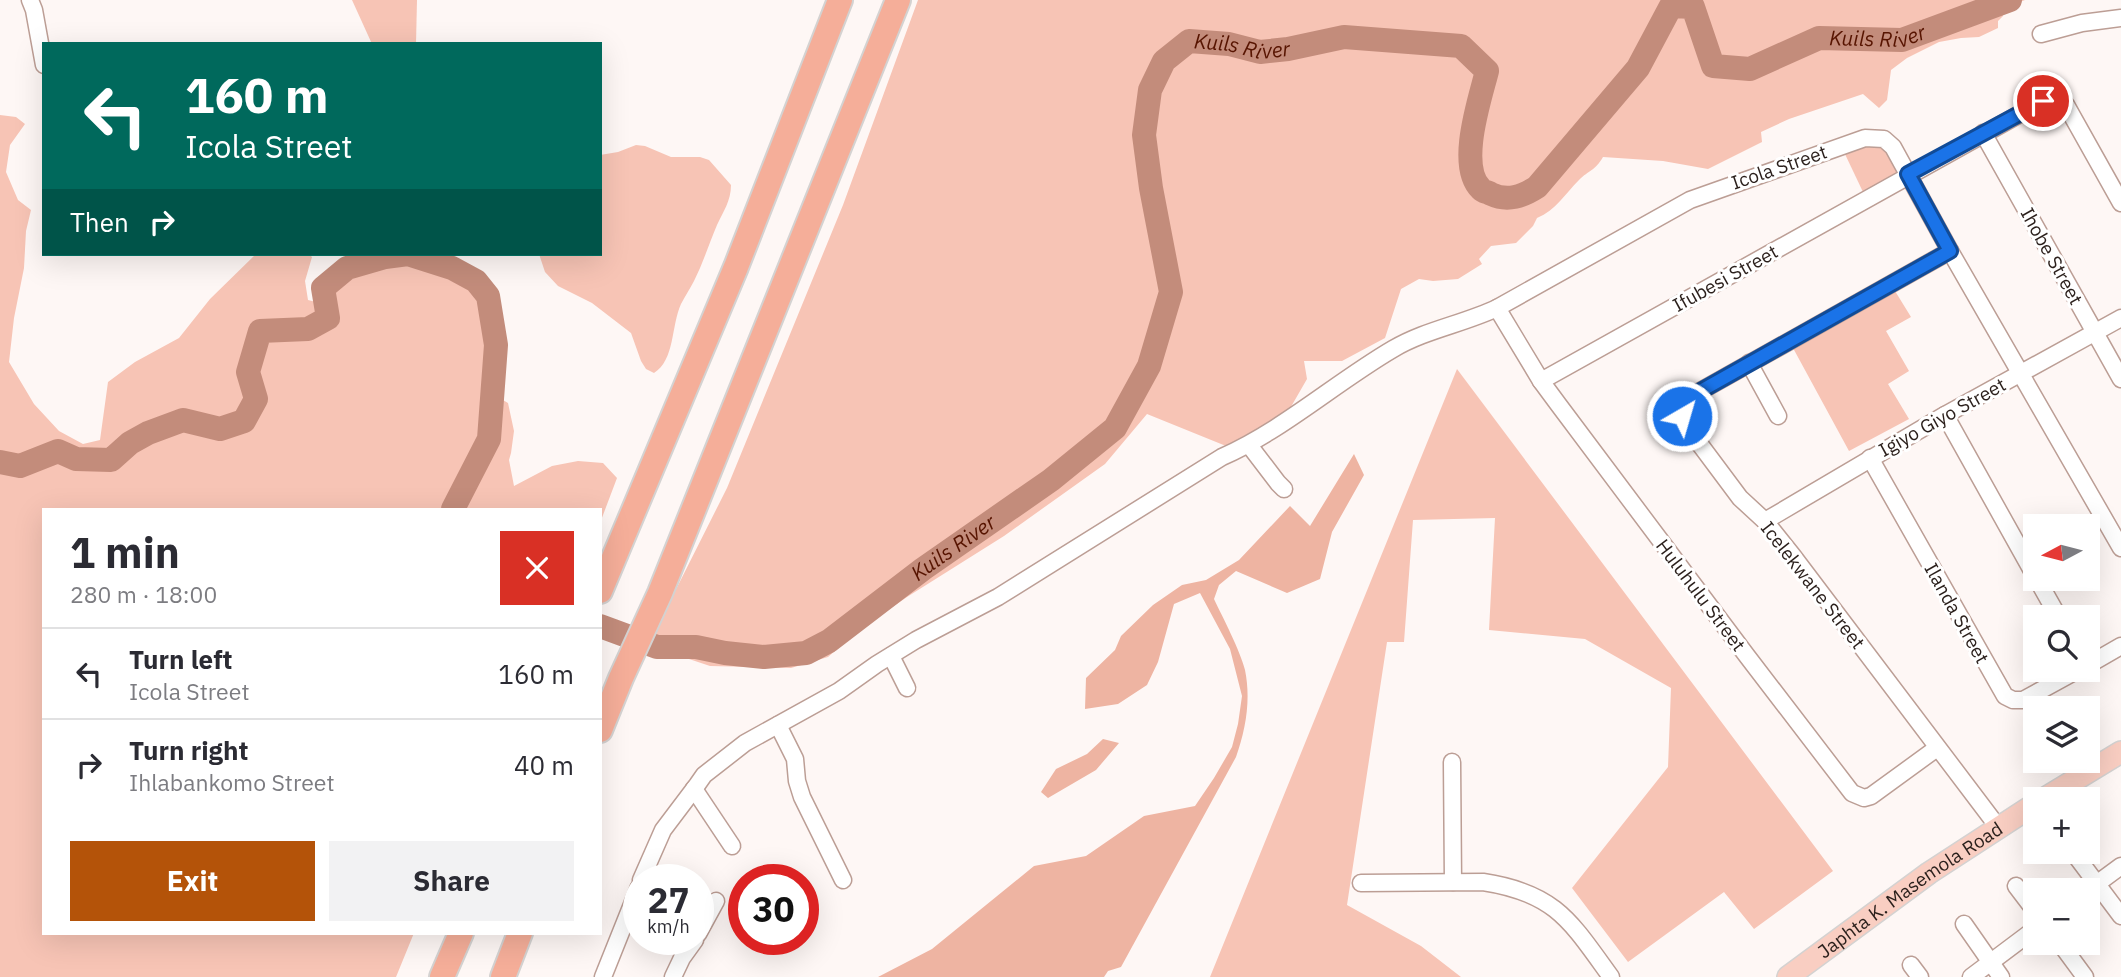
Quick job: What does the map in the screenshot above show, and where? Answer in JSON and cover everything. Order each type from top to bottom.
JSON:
[{"type":"highway","points":[[604,583],[736,267],[840,0]]},
{"type":"highway","points":[[602,725],[660,593],[898,0]]},
{"type":"highway","points":[[442,977],[460,935]]},
{"type":"highway","points":[[503,977],[519,935]]},
{"type":"main road","points":[[2063,787],[2121,752]]},
{"type":"main road","name":"Japhta K. Masemola Road","points":[[1788,977],[1929,873],[2023,811]]},
{"type":"street","points":[[30,0],[42,54]]},
{"type":"street","points":[[2041,34],[2082,23],[2121,18]]},
{"type":"street","name":"Ifubesi Street","points":[[1541,381],[2043,101],[2055,99],[2066,105],[2121,203]]},
{"type":"street","name":"Ihobe Street","points":[[1983,133],[2121,379]]},
{"type":"street","name":"Icola Street","points":[[649,864],[663,830],[704,775],[745,743],[839,691],[916,640],[998,597],[1222,457],[1249,445],[1395,347],[1497,308],[1690,200],[1841,145],[1872,137],[1884,139],[1893,147],[2020,373]]},
{"type":"street","name":"Icelekwane Street","points":[[1950,251],[1689,398],[1684,404],[1682,416],[1684,423],[1740,498],[1765,521],[1793,556],[1998,827]]},
{"type":"street","name":"Huluhulu Street","points":[[1497,308],[1541,381],[1754,667],[1852,793],[1864,798],[1871,796],[1937,748]]},
{"type":"street","name":"Igiyo Giyo Street","points":[[1765,521],[1945,415],[2121,317]]},
{"type":"street","points":[[1749,363],[1778,416]]},
{"type":"street","points":[[2020,373],[2121,548]]},
{"type":"street","points":[[1945,415],[2023,555]]},
{"type":"street","points":[[1249,445],[1284,489]]},
{"type":"street","name":"Ilanda Street","points":[[1870,458],[2005,696],[2013,700],[2023,700],[2056,682]]},
{"type":"street","points":[[2100,658],[2121,646]]},
{"type":"street","points":[[891,656],[907,688]]},
{"type":"street","points":[[778,724],[795,759],[802,797],[843,880]]},
{"type":"street","points":[[1452,762],[1453,882]]},
{"type":"street","points":[[694,789],[732,846]]},
{"type":"street","points":[[2100,881],[2121,866]]},
{"type":"street","points":[[1361,883],[1483,882],[1501,884],[1530,894],[1552,906],[1571,922],[1611,977]]},
{"type":"street","points":[[2016,886],[2023,895]]},
{"type":"street","points":[[2100,895],[2121,916]]},
{"type":"street","points":[[714,905],[716,901]]},
{"type":"street","points":[[1964,924],[2001,977]]},
{"type":"street","points":[[603,977],[623,927]]},
{"type":"street","points":[[1971,977],[2023,938]]},
{"type":"street","points":[[673,977],[684,955]]},
{"type":"street","points":[[2069,955],[2085,977]]},
{"type":"shaded area","points":[[352,0],[417,0],[416,42],[371,42]]},
{"type":"shaded area","points":[[918,0],[2025,0],[2002,9],[2003,16],[1998,21],[1998,28],[1979,37],[1939,42],[1907,58],[1891,70],[1887,100],[1879,108],[1863,94],[1789,119],[1761,132],[1762,142],[1708,169],[1663,161],[1603,157],[1555,206],[1537,218],[1516,243],[1491,246],[1479,259],[1482,264],[1458,279],[1419,279],[1401,289],[1385,338],[1342,361],[1304,361],[1307,379],[1288,412],[1226,446],[1147,414],[1105,464],[1004,536],[859,630],[828,657],[791,668],[710,666],[674,654],[653,635],[727,488],[843,205]]},
{"type":"shaded area","points":[[0,115],[16,117],[25,124],[10,145],[6,172],[18,200],[31,210],[9,362],[34,404],[59,431],[83,444],[100,440],[108,382],[135,362],[179,338],[210,299],[254,256],[311,256],[305,281],[308,300],[324,304],[323,288],[347,268],[385,257],[414,256],[452,268],[476,281],[488,296],[496,345],[491,393],[508,403],[514,431],[509,460],[514,486],[552,466],[578,461],[603,463],[617,478],[602,518],[602,508],[42,508],[42,935],[413,935],[396,977],[0,977]]},
{"type":"shaded area","points":[[1873,143],[1884,146],[1900,173],[1863,192],[1844,152]]},
{"type":"shaded area","points":[[636,145],[671,157],[700,157],[709,160],[731,185],[726,206],[681,304],[666,360],[654,373],[646,369],[641,361],[631,333],[592,303],[558,286],[545,272],[540,256],[602,256],[602,155]]},
{"type":"shaded area","points":[[1895,291],[1911,317],[1886,331],[1909,371],[1888,384],[1909,419],[1849,451],[1793,348]]},
{"type":"shaded area","points":[[1457,369],[1833,871],[1754,929],[1724,892],[1628,962],[1572,888],[1668,767],[1671,688],[1585,639],[1489,630],[1495,518],[1413,520],[1404,642],[1387,642],[1347,905],[1421,946],[1461,977],[1210,977]]},
{"type":"shaded area","points":[[1354,454],[1364,475],[1332,532],[1320,579],[1287,593],[1236,571],[1219,585],[1214,599],[1239,653],[1247,681],[1242,736],[1236,757],[1121,967],[1108,971],[1104,977],[878,977],[932,949],[1034,866],[1086,856],[1144,816],[1195,806],[1232,747],[1242,696],[1230,649],[1200,593],[1174,604],[1158,662],[1147,685],[1118,704],[1085,709],[1086,678],[1115,650],[1121,636],[1153,605],[1182,585],[1206,580],[1239,560],[1290,506],[1310,526]]},
{"type":"shaded area","points":[[1103,739],[1119,743],[1096,770],[1048,798],[1041,792],[1056,769],[1087,754]]},
{"type":"waterway","name":"Kuils River","points":[[602,627],[657,647],[696,647],[764,657],[806,653],[829,641],[923,569],[1051,480],[1115,428],[1149,366],[1171,292],[1144,135],[1150,90],[1164,61],[1189,41],[1229,44],[1260,52],[1344,37],[1461,46],[1487,71],[1472,132],[1471,165],[1474,178],[1483,191],[1509,198],[1537,187],[1638,68],[1671,6],[1693,7],[1713,66],[1750,69],[1819,38],[1902,40],[2010,0]]},
{"type":"waterway","name":"Kuils River","points":[[0,462],[20,466],[58,451],[76,459],[111,460],[130,443],[183,420],[220,429],[244,421],[256,399],[248,372],[260,331],[308,329],[328,318],[323,288],[347,268],[393,256]]},
{"type":"waterway","name":"Kuils River","points":[[414,256],[452,268],[476,281],[488,296],[496,345],[489,439],[454,508]]},
{"type":"route","points":[[1682,416],[1684,404],[1697,393],[1950,251],[1908,174],[2043,101]]}]
